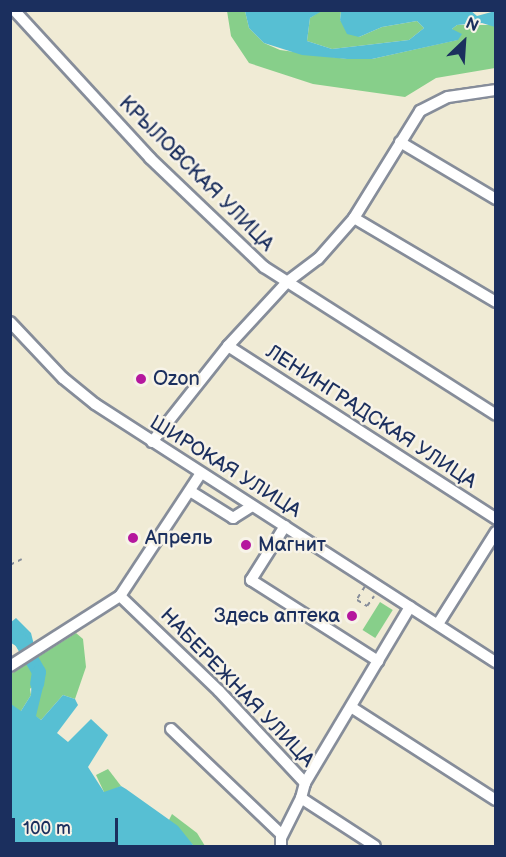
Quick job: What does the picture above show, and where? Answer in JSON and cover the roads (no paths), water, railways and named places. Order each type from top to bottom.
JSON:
[{"type":"street","name":"КРЫЛОВСКАЯ УЛИЦА","points":[[14,10],[206,216],[264,267],[495,415]]},
{"type":"street","points":[[152,442],[228,346],[286,282],[318,260],[354,218],[420,111],[430,103],[495,90]]},
{"type":"street","points":[[400,142],[495,199]]},
{"type":"street","points":[[354,218],[495,302]]},
{"type":"street","name":"ШИРОКАЯ УЛИЦА","points":[[10,322],[78,391],[152,442],[495,662]]},
{"type":"street","name":"ЛЕНИНГРАДСКАЯ УЛИЦА","points":[[228,346],[495,519]]},
{"type":"street","points":[[14,664],[120,596],[201,473]]},
{"type":"street","points":[[190,491],[233,518],[252,506]]},
{"type":"street","points":[[285,526],[250,580],[378,662]]},
{"type":"street","points":[[438,624],[495,532]]},
{"type":"street","name":"НАБЕРЕЖНАЯ УЛИЦА","points":[[120,596],[219,690],[305,783],[301,798],[375,846]]},
{"type":"street","points":[[305,783],[410,607]]},
{"type":"street","points":[[351,707],[495,800]]},
{"type":"street","points":[[171,729],[281,842],[301,798]]},
{"type":"water","points":[[470,10],[477,16],[495,11],[495,27],[482,23],[457,25],[452,29],[462,34],[458,40],[372,59],[302,55],[264,43],[249,28],[245,11],[322,11],[310,18],[307,41],[332,49],[409,40],[424,28],[417,21],[382,27],[359,37],[347,34],[340,20],[341,11]]},
{"type":"water","points":[[16,618],[31,633],[34,645],[20,652],[11,638],[10,623]]},
{"type":"water","points":[[40,661],[44,683],[36,716],[41,720],[63,695],[75,699],[78,705],[57,733],[68,742],[91,719],[108,735],[88,767],[104,792],[121,786],[178,826],[194,846],[11,846],[11,704],[21,711],[31,695],[32,673]]},
{"type":"waterway","points":[[10,634],[21,641],[39,672],[37,684]]},
{"type":"place","name":"Ozon","points":[[141,379]]},
{"type":"place","name":"Апрель","points":[[133,538]]},
{"type":"place","name":"Магнит","points":[[246,545]]},
{"type":"place","name":"Здесь аптека","points":[[352,616]]}]
